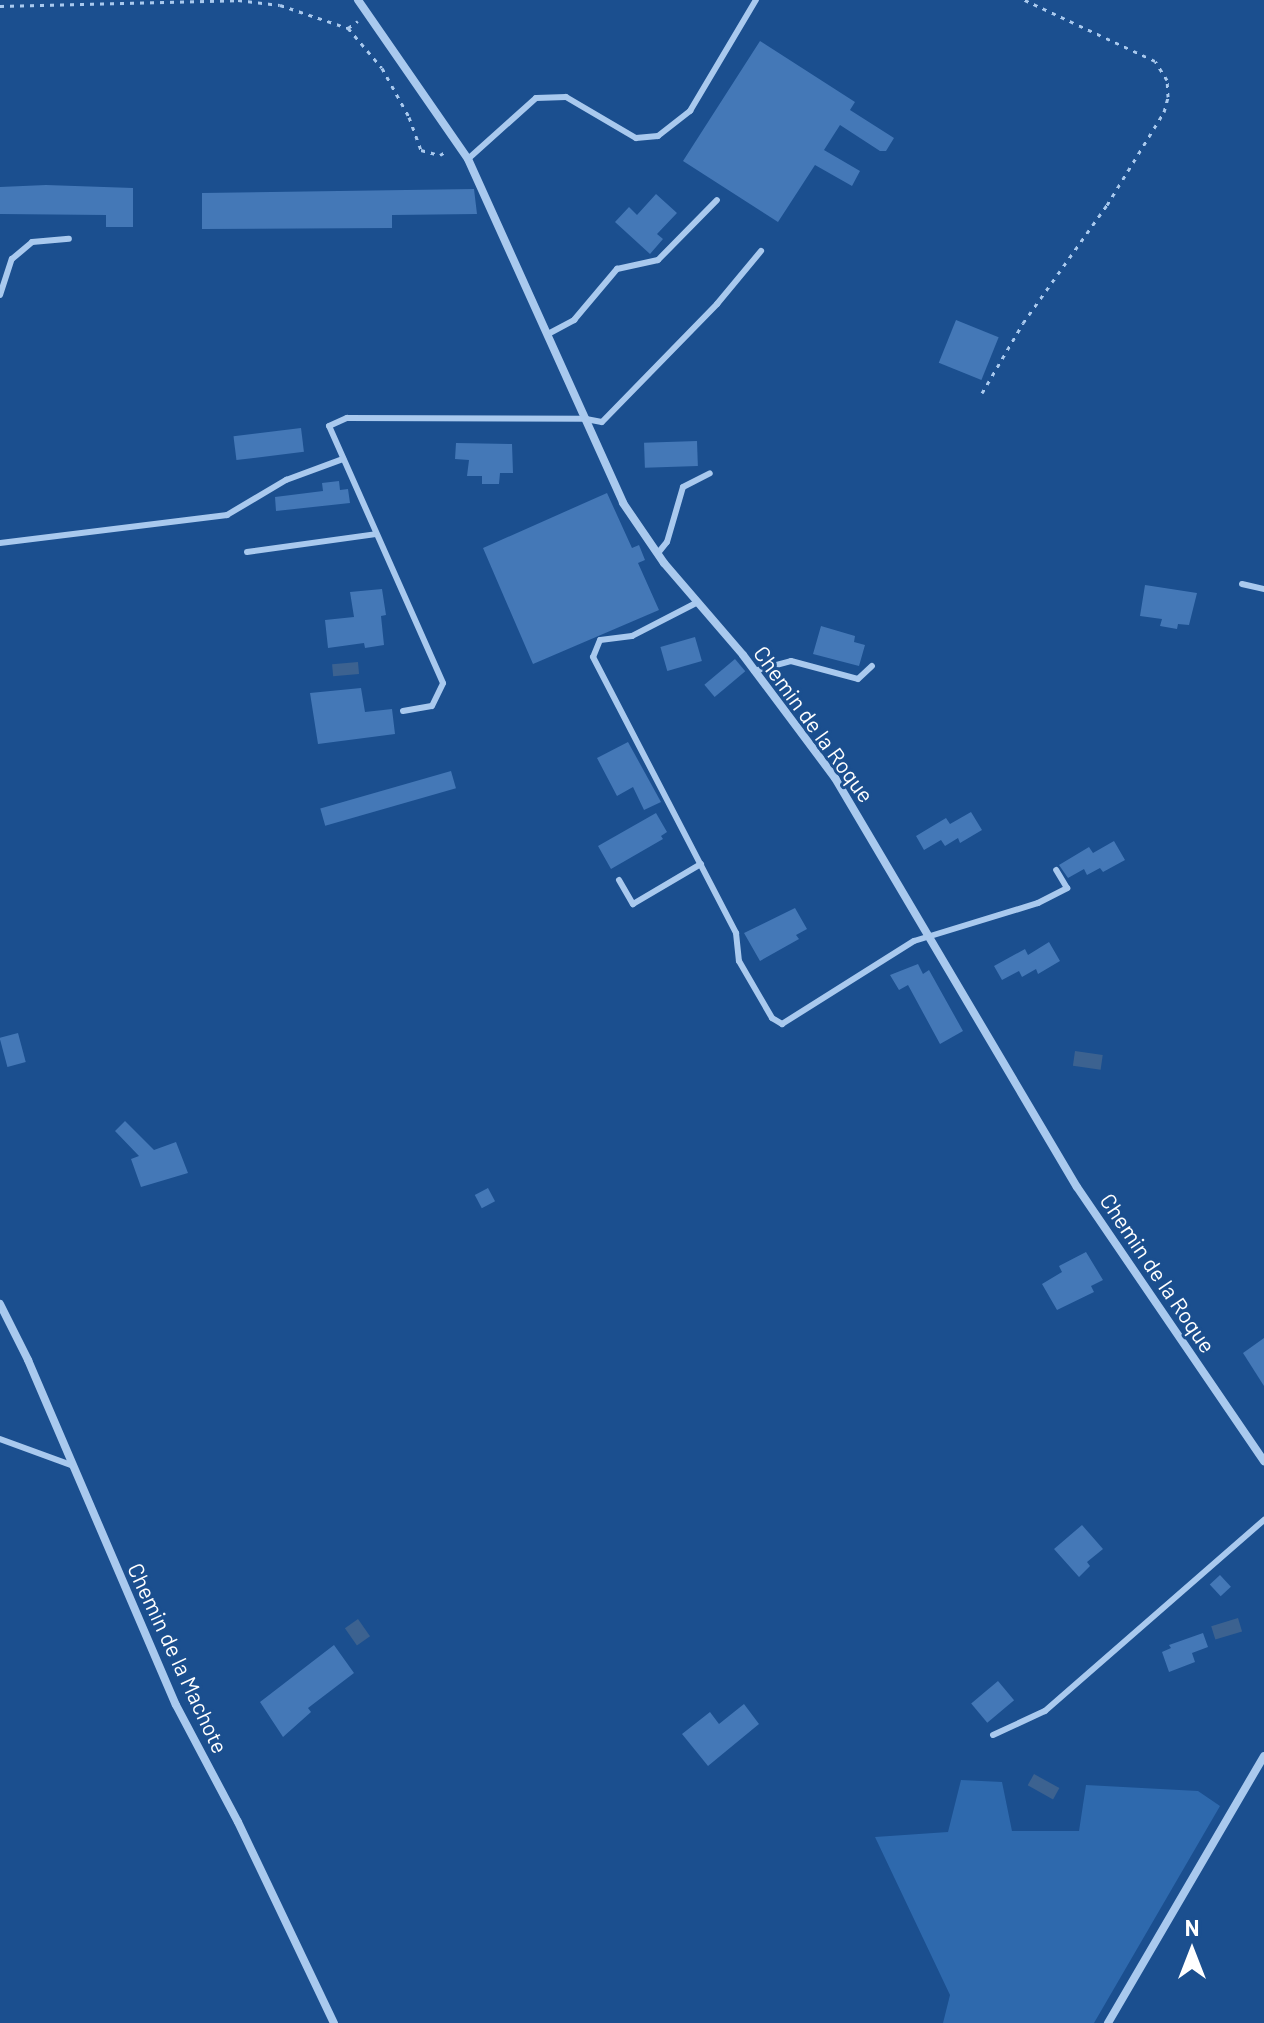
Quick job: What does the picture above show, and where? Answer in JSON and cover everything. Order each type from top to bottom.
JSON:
[{"type":"street","name":"Chemin de la Roque","points":[[358,0],[468,159],[623,503],[658,553],[754,671],[835,778],[1077,1187],[1264,1461]]},
{"type":"street","name":"Chemin de la Machote","points":[[0,1304],[28,1360],[176,1705],[238,1822],[334,2023]]},
{"type":"street","points":[[1108,2023],[1264,1756]]},
{"type":"lane","points":[[468,159],[536,98],[566,97],[636,138],[658,136],[690,111],[756,0]]},
{"type":"lane","points":[[548,334],[574,320],[617,269],[658,260],[717,200]]},
{"type":"lane","points":[[0,295],[12,259],[32,242],[69,239]]},
{"type":"lane","points":[[403,711],[432,706],[443,683],[329,426],[347,418],[586,419],[602,422],[717,304],[761,251]]},
{"type":"lane","points":[[0,543],[227,515],[286,480],[343,459]]},
{"type":"lane","points":[[658,553],[667,542],[683,487],[710,473]]},
{"type":"lane","points":[[247,552],[376,534]]},
{"type":"lane","points":[[1242,584],[1264,589]]},
{"type":"lane","points":[[698,602],[632,636],[600,640],[593,657],[736,933],[739,961],[772,1018],[782,1024],[914,941],[1038,903],[1067,888],[1056,870]]},
{"type":"lane","points":[[754,671],[791,661],[858,679],[872,666]]},
{"type":"lane","points":[[619,880],[633,904],[701,864]]},
{"type":"lane","points":[[0,1439],[71,1465]]},
{"type":"lane","points":[[993,1735],[1045,1711],[1264,1520]]},
{"type":"path","points":[[0,6],[238,0],[280,5],[348,28],[382,68],[409,117],[421,150],[440,155],[459,145]]},
{"type":"path","points":[[982,393],[1023,323],[1107,205],[1164,112],[1168,97],[1167,80],[1155,61],[1025,0]]},
{"type":"path","points":[[348,28],[368,15]]},
{"type":"shaded area","points":[[358,662],[359,674],[333,676],[332,664]]},
{"type":"shaded area","points":[[1075,1051],[1103,1055],[1101,1070],[1073,1066]]},
{"type":"shaded area","points":[[1238,1618],[1242,1631],[1215,1640],[1211,1626]]},
{"type":"shaded area","points":[[358,1619],[370,1636],[357,1645],[345,1628]]},
{"type":"shaded area","points":[[1034,1774],[1059,1788],[1053,1799],[1028,1785]]},
{"type":"shaded area","points":[[961,1780],[1002,1782],[1012,1831],[1079,1831],[1086,1785],[1198,1791],[1220,1806],[1094,2023],[943,2023],[950,1995],[875,1837],[948,1832]]},
{"type":"building","points":[[760,41],[855,102],[850,110],[894,138],[886,151],[880,151],[840,125],[824,150],[860,171],[852,186],[815,165],[778,222],[683,161]]},
{"type":"building","points":[[0,187],[133,188],[133,227],[106,227],[106,215],[0,214]]},
{"type":"building","points":[[474,189],[477,214],[392,215],[392,228],[202,229],[202,193]]},
{"type":"building","points":[[656,194],[677,213],[657,234],[663,239],[650,254],[615,222],[629,207],[637,215]]},
{"type":"building","points":[[956,320],[999,337],[981,380],[939,363]]},
{"type":"building","points":[[301,428],[304,452],[236,460],[234,436]]},
{"type":"building","points":[[697,441],[698,466],[645,468],[644,443]]},
{"type":"building","points":[[456,443],[512,444],[513,473],[500,473],[499,484],[482,484],[482,476],[467,476],[469,460],[455,459]]},
{"type":"building","points":[[339,481],[340,490],[348,489],[350,503],[276,511],[275,497],[323,491],[322,483]]},
{"type":"building","points":[[607,493],[632,548],[639,545],[645,560],[638,563],[659,610],[533,664],[483,548]]},
{"type":"building","points":[[1145,585],[1197,593],[1189,625],[1178,624],[1177,629],[1160,626],[1162,619],[1140,616]]},
{"type":"building","points":[[382,589],[386,615],[381,616],[384,645],[365,648],[364,643],[328,648],[325,620],[354,617],[350,592]]},
{"type":"building","points":[[821,626],[855,636],[854,642],[865,645],[859,666],[813,654]]},
{"type":"building","points":[[695,637],[702,661],[667,671],[660,647]]},
{"type":"building","points":[[735,659],[745,671],[715,697],[704,685]]},
{"type":"building","points":[[361,688],[365,712],[392,709],[395,734],[318,744],[310,693]]},
{"type":"building","points":[[628,742],[661,802],[644,810],[633,787],[617,796],[597,758]]},
{"type":"building","points":[[451,771],[456,788],[325,826],[320,808]]},
{"type":"building","points":[[971,812],[982,830],[960,843],[958,838],[945,846],[941,840],[924,850],[916,836],[946,818],[950,824]]},
{"type":"building","points":[[656,813],[667,832],[661,836],[663,839],[611,869],[598,846]]},
{"type":"building","points":[[1114,841],[1125,860],[1103,872],[1100,868],[1087,875],[1084,869],[1068,878],[1059,865],[1089,847],[1093,853]]},
{"type":"building","points":[[795,908],[807,929],[796,935],[799,939],[760,961],[744,933]]},
{"type":"building","points":[[1049,942],[1060,961],[1038,974],[1036,969],[1022,977],[1019,971],[1002,980],[994,966],[1025,949],[1028,955]]},
{"type":"building","points":[[918,964],[923,974],[929,970],[963,1031],[940,1044],[908,985],[899,990],[890,975]]},
{"type":"building","points":[[18,1033],[26,1062],[7,1067],[0,1038]]},
{"type":"building","points":[[125,1121],[154,1150],[176,1142],[188,1173],[141,1187],[131,1159],[139,1156],[115,1131]]},
{"type":"building","points":[[488,1188],[495,1201],[482,1208],[475,1195]]},
{"type":"building","points":[[1086,1252],[1103,1280],[1091,1286],[1094,1292],[1057,1310],[1042,1284],[1062,1272],[1059,1266]]},
{"type":"building","points":[[1264,1338],[1264,1386],[1243,1353]]},
{"type":"building","points":[[1082,1525],[1103,1549],[1087,1562],[1090,1566],[1079,1577],[1054,1549]]},
{"type":"building","points":[[1220,1575],[1231,1587],[1221,1596],[1210,1585]]},
{"type":"building","points":[[1203,1633],[1208,1647],[1192,1653],[1195,1662],[1169,1672],[1162,1652],[1171,1648],[1169,1645]]},
{"type":"building","points":[[334,1645],[354,1673],[308,1708],[311,1712],[283,1737],[260,1702]]},
{"type":"building","points":[[998,1681],[1014,1700],[987,1723],[971,1703]]},
{"type":"building","points":[[744,1704],[759,1724],[708,1766],[682,1734],[710,1712],[719,1724]]}]
